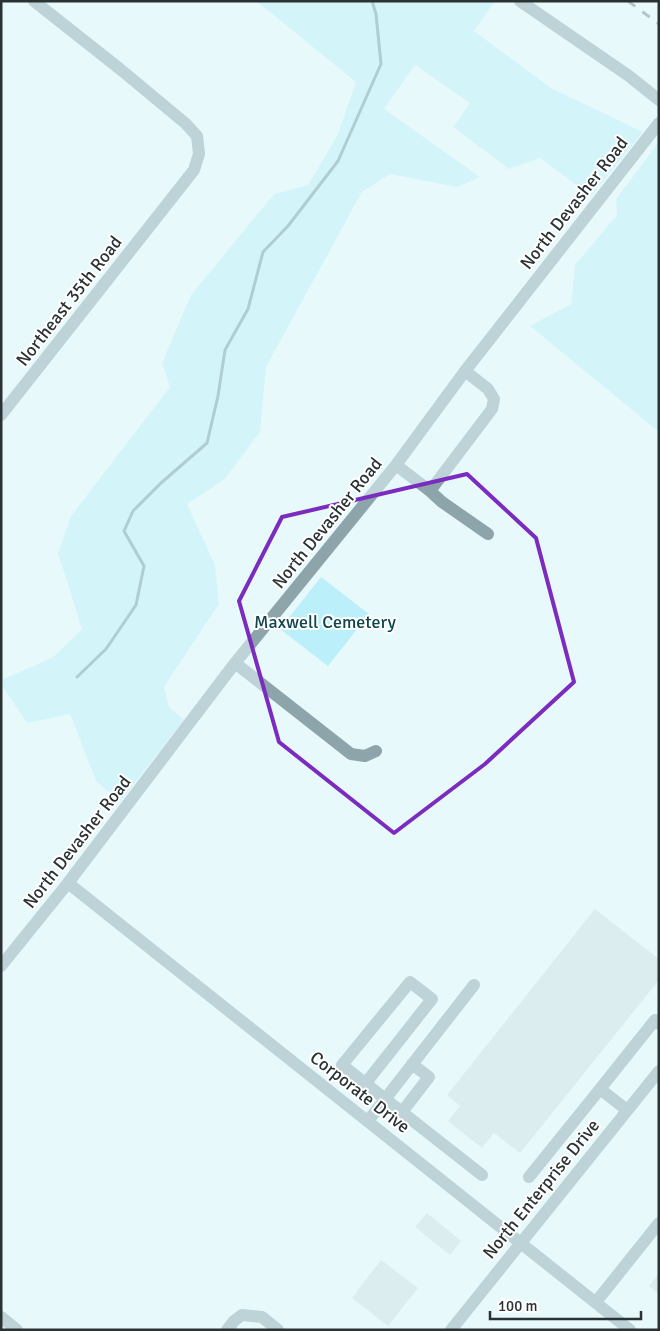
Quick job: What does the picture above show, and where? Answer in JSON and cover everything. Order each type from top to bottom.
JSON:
[{"type":"street","name":"Northeast 35th Road","points":[[1,415],[194,170],[199,154],[197,136],[167,107],[34,1]]},
{"type":"street","points":[[520,1],[629,76],[659,100]]},
{"type":"street","name":"North Devasher Road","points":[[1,966],[68,883],[236,664],[396,465],[465,371],[659,123]]},
{"type":"street","points":[[430,491],[492,409],[494,399],[488,389],[465,371]]},
{"type":"street","points":[[396,465],[442,502],[488,534]]},
{"type":"street","points":[[236,664],[351,754],[364,756],[376,751]]},
{"type":"street","name":"Corporate Drive","points":[[68,883],[630,1330]]},
{"type":"street","points":[[365,1084],[432,999],[410,982],[342,1065],[365,1084],[482,1175]]},
{"type":"street","points":[[368,1120],[474,985]]},
{"type":"street","points":[[529,1176],[655,1020],[659,1024]]},
{"type":"street","points":[[402,1112],[429,1077],[412,1064]]},
{"type":"street","name":"North Enterprise Drive","points":[[452,1330],[658,1072]]},
{"type":"street","points":[[600,1088],[627,1110]]},
{"type":"street","points":[[596,1302],[659,1223]]},
{"type":"street","points":[[227,1330],[242,1315],[262,1317],[278,1330]]},
{"type":"street","points":[[1,1317],[16,1330]]},
{"type":"highlighted area","points":[[467,474],[536,538],[574,682],[485,764],[394,833],[279,742],[239,601],[282,517]]},
{"type":"green space","points":[[256,1],[495,1],[474,31],[551,88],[643,132],[591,196],[540,158],[509,169],[453,127],[470,103],[415,65],[384,109],[480,177],[457,187],[390,174],[362,192],[266,367],[260,432],[225,479],[187,504],[215,565],[219,604],[164,687],[169,707],[184,720],[120,802],[96,781],[70,714],[27,723],[1,684],[1,680],[52,658],[82,629],[58,553],[71,516],[170,387],[162,363],[191,295],[274,194],[308,185],[338,134],[356,82]]},
{"type":"green space","points":[[659,142],[659,432],[530,326],[571,304],[575,265],[617,215],[616,199]]},
{"type":"green space","name":"Maxwell Cemetery","points":[[321,577],[369,614],[328,666],[280,629]]},
{"type":"building","points":[[595,909],[659,959],[659,980],[520,1153],[494,1133],[482,1148],[448,1121],[460,1106],[447,1095]]},
{"type":"building","points":[[427,1213],[461,1241],[450,1255],[415,1227]]},
{"type":"building","points":[[381,1260],[418,1288],[388,1326],[352,1298]]},
{"type":"building","points":[[659,1274],[659,1294],[649,1286]]},
{"type":"waterway","points":[[77,677],[106,649],[136,605],[144,566],[124,531],[133,511],[161,483],[207,443],[218,396],[225,350],[248,309],[263,252],[288,226],[338,161],[381,64],[376,14],[372,1]]},
{"type":"railway","points":[[628,1],[659,24]]}]
